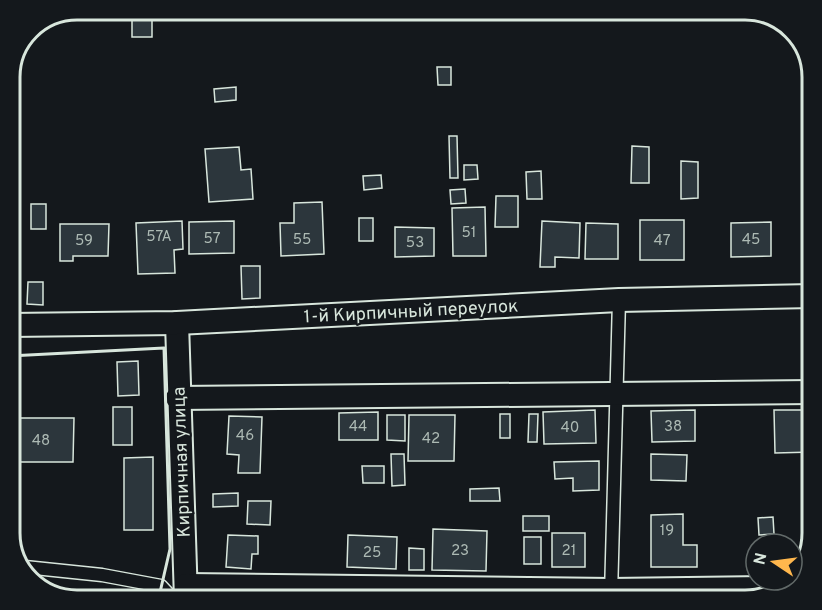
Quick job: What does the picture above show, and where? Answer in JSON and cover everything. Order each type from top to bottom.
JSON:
[{"type":"street","name":"1-й Кирпичный переулок","points":[[20,325],[177,323],[619,300],[802,296]]},
{"type":"street","name":"Кирпичная улица","points":[[177,323],[183,590]]},
{"type":"street","points":[[177,398],[802,392]]},
{"type":"street","points":[[726,590],[744,589]]},
{"type":"lane","points":[[611,590],[619,300]]},
{"type":"lane","points":[[31,568],[102,575],[161,586],[170,590]]},
{"type":"building","points":[[132,20],[152,20],[152,37],[132,37]]},
{"type":"building","points":[[437,67],[451,67],[451,85],[438,85]]},
{"type":"building","points":[[236,87],[236,100],[215,102],[214,89]]},
{"type":"building","points":[[449,136],[457,136],[458,178],[450,178]]},
{"type":"building","points":[[632,146],[649,147],[649,183],[631,183]]},
{"type":"building","points":[[239,147],[241,170],[251,169],[253,199],[209,202],[205,149]]},
{"type":"building","points":[[681,161],[698,162],[698,198],[681,199]]},
{"type":"building","points":[[464,165],[477,165],[478,179],[464,180]]},
{"type":"building","points":[[541,171],[542,199],[527,199],[526,172]]},
{"type":"building","points":[[381,175],[382,188],[364,190],[363,176]]},
{"type":"building","points":[[465,189],[466,203],[451,204],[450,190]]},
{"type":"building","points":[[496,196],[518,196],[518,227],[495,227]]},
{"type":"building","points":[[322,202],[324,254],[281,256],[280,223],[294,223],[294,203]]},
{"type":"building","points":[[31,204],[46,204],[46,229],[31,229]]},
{"type":"building","points":[[485,207],[486,256],[453,256],[452,208]]},
{"type":"building","points":[[359,218],[373,218],[373,241],[359,241]]},
{"type":"building","points":[[640,220],[684,220],[684,260],[640,260]]},
{"type":"building","points":[[182,221],[183,249],[174,250],[175,273],[138,274],[136,223]]},
{"type":"building","points":[[234,221],[234,253],[189,254],[189,222]]},
{"type":"building","points":[[542,221],[580,223],[579,258],[555,257],[555,267],[540,267]]},
{"type":"building","points":[[771,222],[771,256],[731,257],[731,223]]},
{"type":"building","points":[[586,223],[618,224],[618,259],[585,259]]},
{"type":"building","points":[[60,224],[109,224],[108,256],[73,256],[73,261],[60,261]]},
{"type":"building","points":[[395,227],[434,228],[434,256],[395,257]]},
{"type":"building","points":[[241,266],[260,266],[260,298],[242,299]]},
{"type":"building","points":[[28,282],[43,282],[43,305],[27,304]]},
{"type":"building","points":[[138,361],[139,395],[118,396],[117,362]]},
{"type":"building","points":[[113,407],[132,407],[132,445],[113,445]]},
{"type":"building","points":[[595,410],[596,443],[544,444],[543,412]]},
{"type":"building","points":[[695,410],[695,441],[652,442],[651,411]]},
{"type":"building","points":[[774,410],[802,410],[802,452],[775,453]]},
{"type":"building","points":[[378,412],[378,440],[339,440],[339,413]]},
{"type":"building","points":[[500,414],[510,414],[510,438],[500,438]]},
{"type":"building","points":[[529,414],[538,414],[537,442],[528,442]]},
{"type":"building","points":[[387,415],[405,415],[405,441],[387,440]]},
{"type":"building","points":[[409,415],[455,415],[454,461],[408,461]]},
{"type":"building","points":[[229,416],[262,417],[260,473],[238,473],[239,455],[227,454]]},
{"type":"building","points":[[20,418],[74,418],[73,462],[20,462]]},
{"type":"building","points":[[391,454],[404,454],[405,485],[392,486]]},
{"type":"building","points":[[651,454],[687,455],[686,481],[651,480]]},
{"type":"building","points":[[153,457],[153,530],[124,530],[124,458]]},
{"type":"building","points":[[599,461],[599,490],[573,491],[573,478],[555,479],[554,462]]},
{"type":"building","points":[[362,466],[384,466],[384,483],[363,483]]},
{"type":"building","points":[[499,488],[500,501],[470,501],[470,489]]},
{"type":"building","points":[[238,493],[238,506],[213,507],[213,494]]},
{"type":"building","points":[[248,501],[271,501],[270,525],[247,524]]},
{"type":"building","points":[[683,514],[683,545],[697,545],[697,567],[651,567],[651,515]]},
{"type":"building","points":[[523,516],[549,516],[549,531],[523,531]]},
{"type":"building","points":[[773,517],[774,532],[759,532],[758,518]]},
{"type":"building","points":[[433,529],[487,531],[486,571],[432,570]]},
{"type":"building","points":[[552,533],[585,533],[585,567],[552,567]]},
{"type":"building","points":[[228,535],[258,536],[258,554],[252,554],[251,569],[226,567]]},
{"type":"building","points":[[348,535],[397,537],[396,569],[347,567]]},
{"type":"building","points":[[524,537],[541,537],[541,564],[524,564]]},
{"type":"building","points":[[409,548],[424,549],[424,570],[409,570]]},
{"type":"wall","points":[[20,355],[164,348],[170,549],[161,590]]}]
